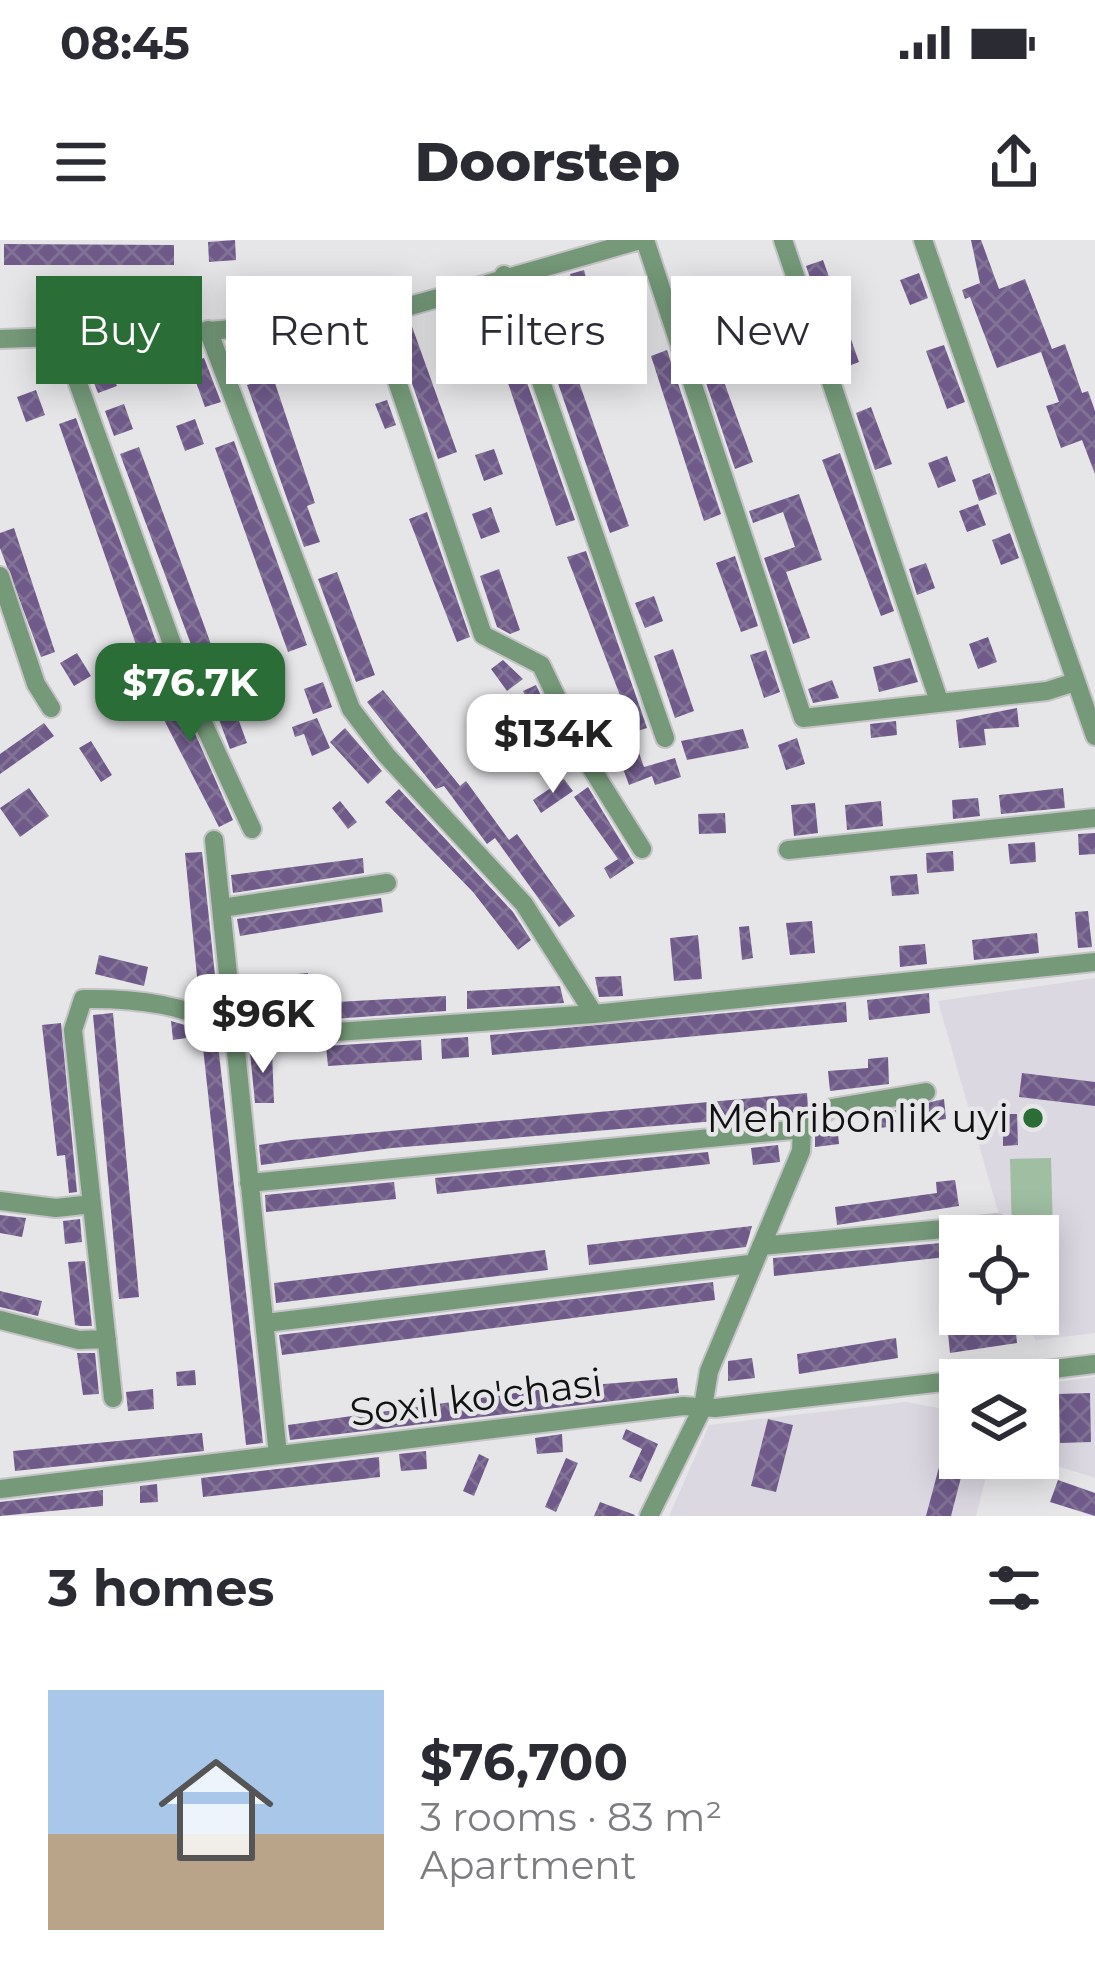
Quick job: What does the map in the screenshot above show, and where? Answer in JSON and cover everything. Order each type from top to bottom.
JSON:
[{"type":"street","points":[[412,304],[643,240],[803,718],[1047,691],[1075,682]]},
{"type":"street","points":[[783,240],[939,701]]},
{"type":"street","points":[[923,240],[1028,530],[1095,736]]},
{"type":"street","points":[[504,275],[665,738]]},
{"type":"street","points":[[202,329],[226,328]]},
{"type":"street","points":[[208,329],[351,709],[386,755],[524,904],[594,1015]]},
{"type":"street","points":[[0,339],[36,337]]},
{"type":"street","points":[[79,384],[192,699],[252,829]]},
{"type":"street","points":[[398,384],[483,635],[541,665],[587,761],[642,849]]},
{"type":"street","points":[[0,576],[36,684],[51,708]]},
{"type":"street","points":[[788,850],[1095,818]]},
{"type":"street","points":[[214,840],[278,1455]]},
{"type":"street","points":[[222,908],[387,884]]},
{"type":"street","points":[[113,1398],[73,1030],[83,999],[144,998],[200,1013],[236,1035],[594,1015],[1095,962]]},
{"type":"street","points":[[249,1183],[802,1129],[832,1108],[926,1092]]},
{"type":"street","points":[[650,1516],[703,1407],[709,1371],[801,1151],[802,1129]]},
{"type":"street","points":[[0,1201],[56,1208],[92,1204]]},
{"type":"street","points":[[761,1246],[939,1229]]},
{"type":"street","points":[[266,1323],[750,1264]]},
{"type":"street","points":[[0,1320],[79,1340],[106,1339]]},
{"type":"street","name":"Soxil ko'chasi","points":[[1059,1368],[1095,1364]]},
{"type":"street","name":"Soxil ko'chasi","points":[[0,1489],[939,1382]]},
{"type":"shaded area","name":"Mehribonlik uyi","points":[[1095,978],[1095,1333],[1035,1340],[1033,1335],[1059,1335],[1059,1215],[999,1215],[938,1001]]},
{"type":"shaded area","points":[[1095,1377],[1095,1478],[1059,1466],[1059,1382]]},
{"type":"shaded area","points":[[906,1402],[939,1408],[939,1479],[986,1479],[976,1516],[669,1516],[709,1425]]},
{"type":"green space","points":[[1051,1158],[1053,1215],[1011,1215],[1010,1159]]},
{"type":"building","points":[[235,240],[236,260],[209,262],[208,242]]},
{"type":"building","points":[[971,240],[981,240],[999,289],[1025,279],[1052,349],[1065,344],[1082,393],[1088,391],[1095,411],[1095,474],[1082,440],[1061,448],[1046,406],[1059,402],[1041,352],[997,368],[970,297],[965,299],[962,290],[980,283]]},
{"type":"building","points":[[4,244],[174,245],[174,265],[4,265]]},
{"type":"building","points":[[823,260],[829,276],[809,276],[806,266]]},
{"type":"building","points":[[919,273],[928,298],[910,305],[900,280]]},
{"type":"building","points":[[412,327],[457,452],[438,459],[412,383]]},
{"type":"building","points":[[851,339],[859,362],[851,365]]},
{"type":"building","points":[[944,345],[965,402],[947,409],[926,351]]},
{"type":"building","points":[[667,350],[671,384],[678,384],[721,514],[704,521],[651,356]]},
{"type":"building","points":[[202,359],[221,402],[205,407],[197,384],[202,384]]},
{"type":"building","points":[[94,384],[116,384],[117,386],[98,393]]},
{"type":"building","points":[[275,384],[315,503],[307,506],[320,542],[304,547],[247,385]]},
{"type":"building","points":[[508,384],[527,384],[575,520],[556,526]]},
{"type":"building","points":[[558,384],[580,384],[629,526],[610,533]]},
{"type":"building","points":[[706,384],[725,384],[753,462],[735,469]]},
{"type":"building","points":[[36,390],[45,415],[26,422],[17,397]]},
{"type":"building","points":[[387,400],[396,425],[385,429],[375,404]]},
{"type":"building","points":[[124,404],[133,429],[114,436],[105,411]]},
{"type":"building","points":[[871,407],[892,464],[875,470],[856,413]]},
{"type":"building","points":[[76,418],[158,647],[139,653],[59,424]]},
{"type":"building","points":[[195,419],[204,444],[185,451],[176,426]]},
{"type":"building","points":[[234,441],[307,645],[288,652],[215,448]]},
{"type":"building","points":[[139,447],[247,743],[230,749],[120,454]]},
{"type":"building","points":[[494,449],[503,474],[484,481],[475,455]]},
{"type":"building","points":[[840,453],[894,611],[881,616],[822,460]]},
{"type":"building","points":[[947,456],[956,481],[938,488],[928,463]]},
{"type":"building","points":[[990,473],[997,494],[979,501],[972,480]]},
{"type":"building","points":[[799,494],[822,560],[786,572],[810,638],[793,644],[764,558],[795,547],[783,512],[753,523],[749,511]]},
{"type":"building","points":[[978,504],[986,525],[967,532],[959,511]]},
{"type":"building","points":[[491,507],[500,532],[481,539],[472,514]]},
{"type":"building","points":[[427,512],[470,637],[457,642],[409,519]]},
{"type":"building","points":[[14,528],[55,652],[41,657],[0,548],[0,533]]},
{"type":"building","points":[[1010,533],[1019,558],[1001,565],[992,540]]},
{"type":"building","points":[[586,551],[647,728],[634,732],[567,557]]},
{"type":"building","points":[[735,556],[758,626],[741,632],[716,563]]},
{"type":"building","points":[[926,563],[935,588],[917,595],[909,569]]},
{"type":"building","points":[[499,569],[520,630],[510,634],[497,627],[480,576]]},
{"type":"building","points":[[337,572],[375,675],[356,682],[318,579]]},
{"type":"building","points":[[654,596],[663,621],[645,628],[635,603]]},
{"type":"building","points":[[988,637],[997,662],[978,669],[969,644]]},
{"type":"building","points":[[673,649],[694,711],[675,718],[654,656]]},
{"type":"building","points":[[766,650],[780,692],[764,698],[750,655]]},
{"type":"building","points":[[77,653],[91,676],[74,686],[60,663]]},
{"type":"building","points":[[910,658],[918,682],[879,692],[873,667]]},
{"type":"building","points":[[503,660],[523,679],[507,691],[491,669]]},
{"type":"building","points":[[166,667],[233,820],[219,827],[160,712],[164,710],[150,673]]},
{"type":"building","points":[[832,680],[839,698],[813,703],[808,689]]},
{"type":"building","points":[[323,682],[332,707],[313,714],[304,689]]},
{"type":"building","points":[[536,685],[568,753],[554,759],[523,691]]},
{"type":"building","points":[[383,690],[460,786],[466,781],[509,840],[517,834],[575,916],[559,927],[495,838],[487,844],[444,786],[436,789],[367,702]]},
{"type":"building","points":[[1017,708],[1019,727],[984,729],[986,745],[959,748],[956,720]]},
{"type":"building","points":[[317,718],[330,748],[312,756],[304,734],[295,737],[292,727]]},
{"type":"building","points":[[896,721],[897,735],[871,738],[870,724]]},
{"type":"building","points":[[44,723],[54,736],[0,774],[0,754]]},
{"type":"building","points":[[345,728],[382,771],[368,784],[330,742]]},
{"type":"building","points":[[743,729],[749,748],[687,760],[681,741]]},
{"type":"building","points":[[797,738],[805,764],[786,770],[778,745]]},
{"type":"building","points":[[91,741],[112,775],[101,782],[79,748]]},
{"type":"building","points":[[639,753],[644,767],[675,758],[681,777],[655,785],[652,776],[629,785],[620,760]]},
{"type":"building","points":[[564,779],[573,791],[541,813],[533,800]]},
{"type":"building","points":[[588,787],[634,863],[610,879],[604,868],[618,859],[574,797]]},
{"type":"building","points":[[29,788],[49,816],[20,837],[0,808]]},
{"type":"building","points":[[1063,788],[1065,808],[1001,814],[999,795]]},
{"type":"building","points":[[399,789],[513,912],[531,940],[518,950],[473,892],[385,802]]},
{"type":"building","points":[[978,798],[980,816],[953,819],[952,800]]},
{"type":"building","points":[[340,801],[357,822],[348,829],[332,808]]},
{"type":"building","points":[[881,801],[883,826],[847,830],[845,805]]},
{"type":"building","points":[[815,803],[818,833],[794,836],[791,805]]},
{"type":"building","points":[[725,813],[726,833],[699,834],[698,814]]},
{"type":"building","points":[[1095,833],[1095,854],[1079,855],[1078,834]]},
{"type":"building","points":[[1035,842],[1036,862],[1010,864],[1008,844]]},
{"type":"building","points":[[953,851],[954,871],[927,873],[926,853]]},
{"type":"building","points":[[202,852],[216,985],[198,987],[185,853]]},
{"type":"building","points":[[363,858],[364,873],[233,893],[231,875]]},
{"type":"building","points":[[917,874],[919,894],[892,896],[890,876]]},
{"type":"building","points":[[381,898],[383,912],[240,936],[237,919]]},
{"type":"building","points":[[1088,911],[1092,947],[1078,948],[1075,912]]},
{"type":"building","points":[[812,921],[815,953],[790,955],[786,923]]},
{"type":"building","points":[[749,926],[753,958],[742,960],[739,927]]},
{"type":"building","points":[[1037,933],[1039,953],[974,960],[972,940]]},
{"type":"building","points":[[698,935],[702,979],[674,981],[670,938]]},
{"type":"building","points":[[925,944],[927,964],[900,967],[899,946]]},
{"type":"building","points":[[99,955],[148,967],[144,986],[95,974]]},
{"type":"building","points":[[308,973],[310,1000],[299,1001],[297,974]]},
{"type":"building","points":[[621,976],[623,996],[599,997],[595,977]]},
{"type":"building","points":[[560,986],[564,1003],[467,1009],[467,991]]},
{"type":"building","points":[[929,993],[930,1013],[869,1020],[867,1000]]},
{"type":"building","points":[[446,996],[446,1011],[318,1020],[318,1003]]},
{"type":"building","points":[[846,1002],[847,1022],[492,1055],[490,1035]]},
{"type":"building","points":[[277,1009],[278,1023],[251,1024],[251,1010]]},
{"type":"building","points":[[113,1013],[139,1297],[119,1299],[93,1015]]},
{"type":"building","points":[[171,1021],[192,1027],[193,1037],[173,1040]]},
{"type":"building","points":[[61,1023],[77,1192],[69,1193],[65,1155],[57,1156],[42,1025]]},
{"type":"building","points":[[217,1036],[263,1443],[246,1445],[202,1038]]},
{"type":"building","points":[[468,1037],[469,1057],[442,1059],[441,1039]]},
{"type":"building","points":[[421,1040],[422,1060],[328,1066],[326,1046]]},
{"type":"building","points":[[272,1050],[274,1103],[255,1103],[250,1052]]},
{"type":"building","points":[[888,1057],[889,1084],[830,1091],[828,1071],[868,1068],[868,1059]]},
{"type":"building","points":[[1022,1073],[1095,1082],[1095,1106],[1019,1097]]},
{"type":"building","points":[[807,1093],[808,1108],[800,1114],[392,1148],[261,1165],[259,1145],[291,1140]]},
{"type":"building","points":[[944,1099],[946,1119],[880,1128],[879,1114]]},
{"type":"building","points":[[1003,1114],[1017,1114],[1018,1145],[1003,1146]]},
{"type":"building","points":[[837,1124],[839,1144],[815,1147],[815,1136]]},
{"type":"building","points":[[778,1145],[780,1162],[753,1165],[751,1148]]},
{"type":"building","points":[[708,1152],[710,1164],[437,1194],[435,1178]]},
{"type":"building","points":[[955,1180],[959,1206],[837,1225],[835,1207],[937,1193],[936,1182]]},
{"type":"building","points":[[394,1182],[396,1199],[266,1212],[265,1195]]},
{"type":"building","points":[[0,1215],[26,1218],[22,1237],[0,1233]]},
{"type":"building","points":[[80,1219],[82,1242],[65,1244],[63,1221]]},
{"type":"building","points":[[752,1226],[746,1247],[589,1265],[587,1245]]},
{"type":"building","points":[[939,1243],[939,1258],[774,1276],[773,1258]]},
{"type":"building","points":[[545,1250],[548,1270],[276,1303],[274,1283]]},
{"type":"building","points":[[85,1261],[92,1326],[75,1325],[68,1262]]},
{"type":"building","points":[[713,1282],[715,1300],[282,1355],[279,1335]]},
{"type":"building","points":[[0,1291],[42,1301],[38,1316],[0,1307]]},
{"type":"building","points":[[948,1335],[1016,1335],[1017,1343],[950,1353]]},
{"type":"building","points":[[896,1338],[898,1358],[799,1374],[797,1354]]},
{"type":"building","points":[[77,1353],[95,1353],[99,1394],[83,1395]]},
{"type":"building","points":[[752,1358],[755,1378],[728,1381],[728,1361]]},
{"type":"building","points":[[195,1370],[196,1385],[177,1386],[176,1372]]},
{"type":"building","points":[[677,1378],[679,1393],[290,1440],[288,1425],[543,1389]]},
{"type":"building","points":[[153,1389],[154,1409],[128,1411],[126,1392]]},
{"type":"building","points":[[1090,1393],[1091,1442],[1060,1443],[1059,1394]]},
{"type":"building","points":[[768,1419],[793,1425],[776,1492],[751,1486]]},
{"type":"building","points":[[626,1429],[658,1444],[641,1482],[629,1477],[642,1449],[622,1439]]},
{"type":"building","points":[[202,1433],[204,1451],[15,1471],[13,1451]]},
{"type":"building","points":[[562,1434],[563,1452],[537,1454],[535,1438]]},
{"type":"building","points":[[426,1451],[427,1469],[401,1471],[399,1454]]},
{"type":"building","points":[[479,1454],[489,1459],[474,1496],[463,1491]]},
{"type":"building","points":[[379,1457],[380,1477],[203,1497],[201,1478]]},
{"type":"building","points":[[566,1458],[578,1463],[556,1512],[545,1507]]},
{"type":"building","points":[[939,1467],[939,1479],[961,1479],[951,1516],[926,1516]]},
{"type":"building","points":[[1058,1480],[1095,1493],[1095,1516],[1050,1502]]},
{"type":"building","points":[[157,1484],[158,1502],[140,1503],[140,1486]]},
{"type":"building","points":[[103,1490],[103,1506],[0,1516],[0,1502]]},
{"type":"building","points":[[600,1502],[635,1515],[594,1516]]},
{"type":"place","name":"Mehribonlik uyi","points":[[1033,1118]]}]
